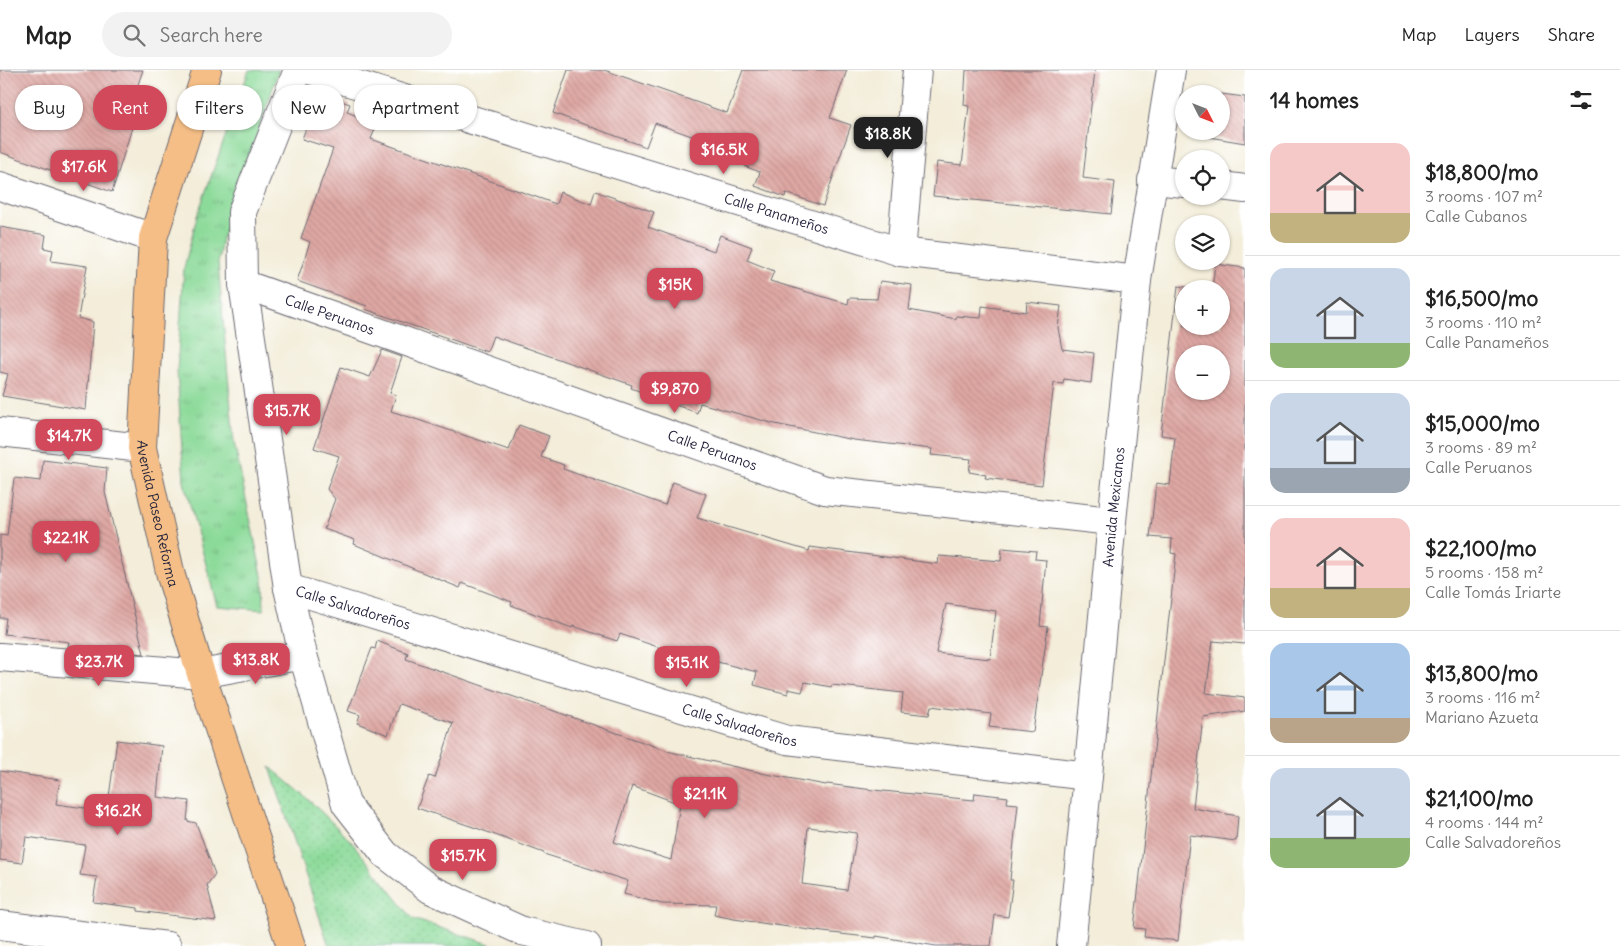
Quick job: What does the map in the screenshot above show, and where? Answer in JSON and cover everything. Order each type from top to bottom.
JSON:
[{"type":"main road","name":"Avenida Paseo Reforma","points":[[206,70],[153,238],[142,448],[171,576],[201,674],[291,946]]},
{"type":"street","points":[[298,70],[242,212],[243,284],[288,588],[303,655],[346,804],[385,854],[430,889],[522,931],[587,946]]},
{"type":"street","name":"Calle Panameños","points":[[310,70],[901,252],[1137,280]]},
{"type":"street","points":[[901,252],[917,70]]},
{"type":"street","name":"Avenida Mexicanos","points":[[1071,946],[1137,280],[1171,70]]},
{"type":"street","points":[[1152,180],[1175,182]]},
{"type":"street","points":[[0,186],[153,238]]},
{"type":"street","points":[[1230,187],[1245,189]]},
{"type":"street","name":"Calle Peruanos","points":[[243,284],[825,490],[1112,521]]},
{"type":"street","points":[[0,432],[142,448]]},
{"type":"street","name":"Calle Salvadoreños","points":[[288,588],[786,740],[1088,776]]},
{"type":"street","points":[[0,657],[201,674],[303,655]]},
{"type":"street","points":[[0,925],[167,946]]},
{"type":"green space","points":[[249,70],[279,70],[274,85],[272,85],[272,91],[262,120],[262,85],[244,85]]},
{"type":"green space","points":[[228,130],[259,130],[222,238],[218,263],[234,442],[263,580],[264,610],[217,606],[184,482],[177,370],[184,268],[197,216]]},
{"type":"green space","points":[[270,767],[307,798],[350,840],[413,919],[496,946],[329,946]]},
{"type":"building","points":[[0,70],[143,70],[138,85],[93,85],[93,130],[131,130],[112,192],[0,152]]},
{"type":"building","points":[[568,70],[604,70],[727,113],[743,70],[847,70],[830,118],[851,125],[823,206],[786,193],[785,197],[755,186],[760,172],[744,166],[748,156],[655,123],[646,147],[553,113]]},
{"type":"building","points":[[966,70],[1095,70],[1083,178],[1115,182],[1111,214],[933,196],[937,162],[962,165],[969,106],[964,105]]},
{"type":"building","points":[[1230,95],[1245,97],[1245,143],[1227,140],[1230,140]]},
{"type":"building","points":[[344,102],[350,104],[347,112],[354,115],[354,130],[375,130],[371,139],[556,204],[560,192],[591,204],[595,191],[654,212],[648,227],[714,251],[720,235],[752,247],[747,260],[774,271],[770,281],[848,304],[849,298],[877,299],[880,281],[912,285],[909,310],[956,319],[956,316],[981,318],[982,306],[1026,312],[1027,302],[1061,306],[1058,328],[1062,349],[1094,353],[1091,383],[1064,379],[1063,384],[1054,383],[1042,485],[985,478],[986,475],[969,472],[971,459],[931,455],[932,449],[854,440],[775,424],[700,403],[697,413],[631,388],[632,385],[493,336],[487,352],[365,309],[367,306],[297,281],[310,242],[301,238],[333,149],[302,139],[305,130],[344,130]]},
{"type":"building","points":[[0,227],[46,235],[44,248],[53,250],[51,261],[87,266],[78,318],[93,322],[86,410],[2,396],[8,374],[0,372]]},
{"type":"building","points":[[1230,266],[1245,268],[1245,644],[1213,641],[1206,693],[1245,698],[1245,711],[1203,717],[1193,808],[1238,816],[1236,841],[1190,835],[1178,941],[1144,937],[1145,929],[1134,928],[1176,554],[1171,553],[1172,539],[1150,537],[1156,483],[1170,485],[1175,437],[1161,435],[1175,312],[1175,335],[1230,335],[1230,280],[1213,280],[1214,270],[1230,270]]},
{"type":"building","points":[[382,350],[402,357],[390,393],[396,395],[391,411],[509,450],[519,425],[549,436],[541,457],[564,465],[563,469],[665,505],[673,482],[706,494],[697,518],[809,551],[810,547],[938,564],[939,556],[1001,561],[1002,548],[1036,551],[1035,559],[1046,560],[1040,626],[1048,627],[1033,732],[989,727],[991,714],[931,706],[929,715],[901,712],[903,693],[832,685],[831,687],[805,682],[802,692],[788,689],[788,694],[754,685],[757,672],[682,653],[681,655],[620,634],[617,641],[573,626],[572,628],[511,605],[512,602],[462,583],[460,588],[354,544],[355,540],[324,529],[335,499],[327,489],[339,456],[314,448],[341,367],[370,377]],"holes":[[[946,604],[996,611],[990,659],[936,653]]]},
{"type":"building","points":[[43,460],[107,468],[105,492],[144,654],[68,647],[69,642],[4,634],[6,618],[0,618],[0,535],[7,536],[14,478],[41,481]]},
{"type":"building","points":[[377,641],[408,653],[406,659],[671,752],[766,774],[826,785],[974,800],[975,793],[1008,797],[1007,803],[1018,804],[1010,880],[1013,880],[1008,917],[995,915],[991,946],[936,946],[876,936],[876,938],[823,932],[734,919],[714,915],[716,905],[662,904],[624,894],[628,881],[544,854],[417,808],[429,776],[435,778],[453,723],[399,704],[388,735],[357,723],[360,715],[348,711],[372,648],[375,649]],"holes":[[[632,786],[680,804],[671,860],[614,842]],[[808,827],[857,833],[847,890],[802,884]]]},
{"type":"building","points":[[117,740],[162,746],[157,797],[189,801],[187,821],[196,823],[215,874],[207,885],[216,921],[138,911],[138,908],[93,902],[97,877],[80,875],[85,845],[26,837],[22,863],[0,860],[0,771],[60,780],[56,804],[107,811]]}]
